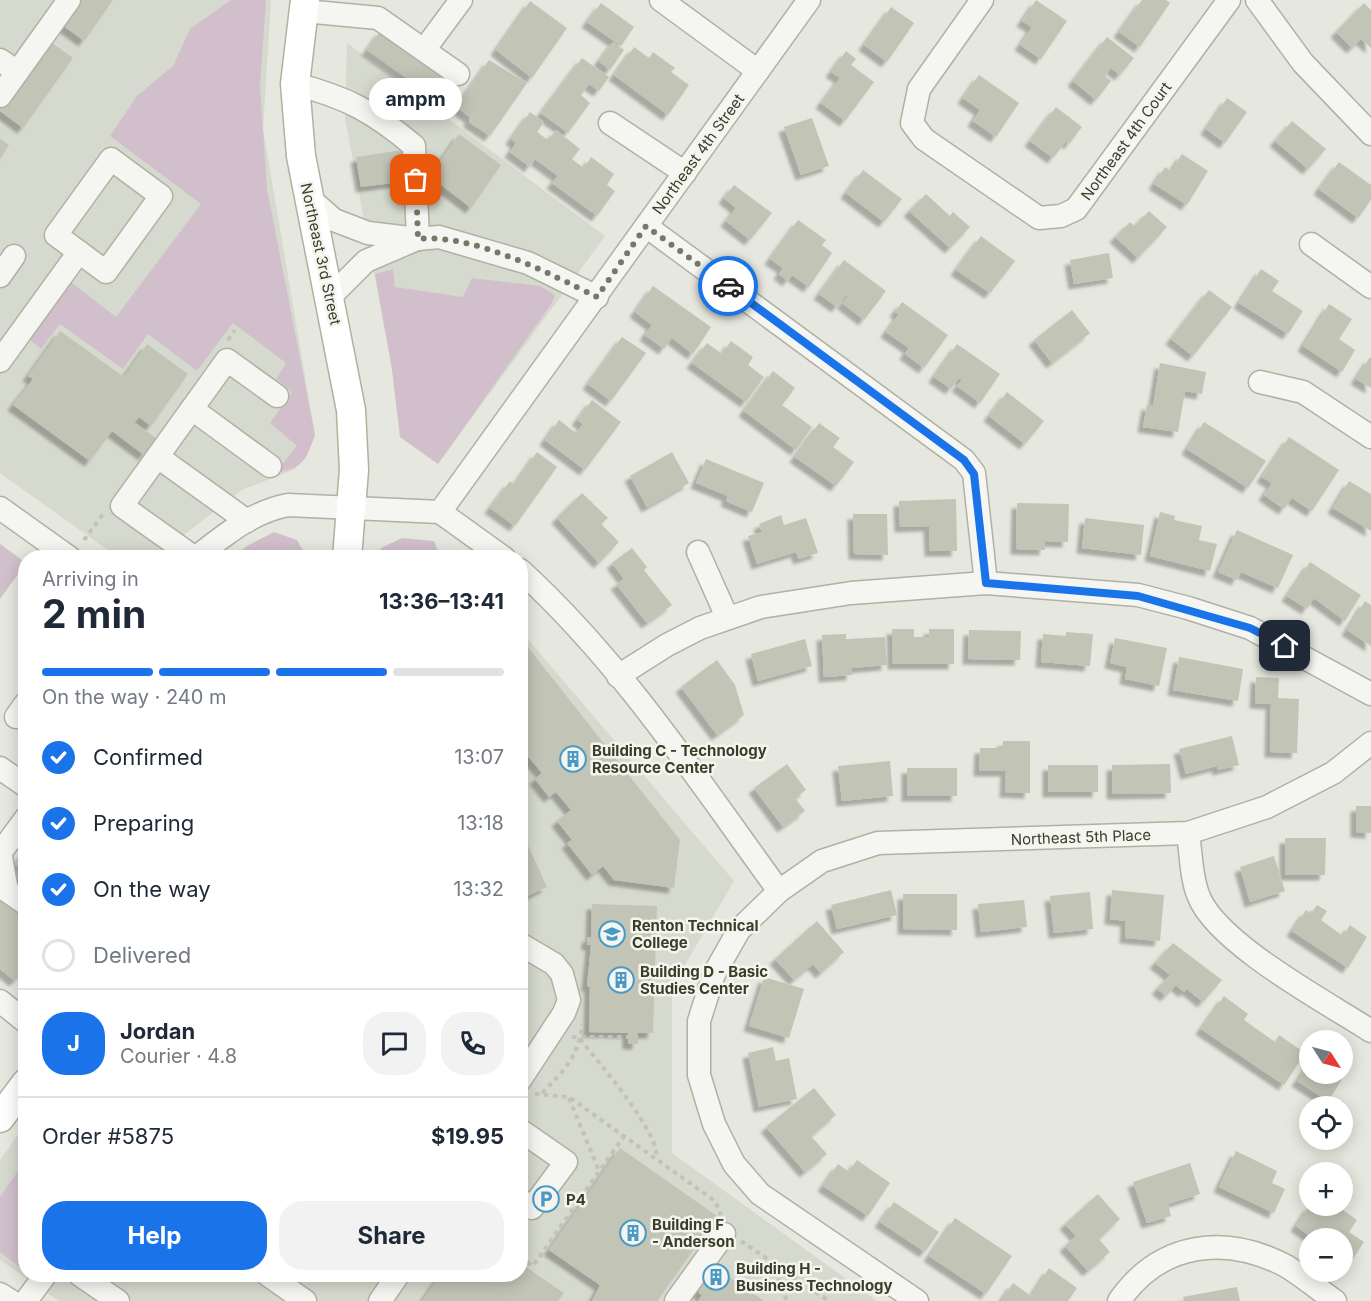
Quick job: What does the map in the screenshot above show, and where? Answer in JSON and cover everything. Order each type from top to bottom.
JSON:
[{"type":"main road","name":"Northeast 3rd Street","points":[[304,6],[295,84],[301,156],[351,410],[354,470],[352,508]]},
{"type":"main road","points":[[348,550],[352,508]]},
{"type":"main road","points":[[0,1118],[18,1094]]},
{"type":"street","points":[[0,96],[9,66],[69,0]]},
{"type":"street","points":[[424,50],[461,0]]},
{"type":"street","points":[[660,0],[758,71]]},
{"type":"street","name":"Northeast 4th Street","points":[[440,512],[809,0]]},
{"type":"street","name":"Northeast 4th Court","points":[[982,0],[919,89],[912,123],[924,139],[1039,218],[1061,216],[1076,209],[1229,0]]},
{"type":"street","points":[[1257,0],[1304,63],[1371,134]]},
{"type":"street","points":[[304,6],[378,18],[458,74]]},
{"type":"street","points":[[295,84],[356,103],[414,146],[418,239]]},
{"type":"street","points":[[610,123],[684,173]]},
{"type":"street","points":[[111,159],[161,196],[106,272],[79,252],[56,235],[111,159]]},
{"type":"street","points":[[309,198],[334,220],[368,233],[418,239],[439,237],[528,263],[597,297]]},
{"type":"street","points":[[646,226],[964,460],[974,474],[986,583]]},
{"type":"street","points":[[330,297],[366,261],[418,239]]},
{"type":"street","points":[[1311,244],[1371,287]]},
{"type":"street","points":[[0,361],[79,252]]},
{"type":"street","points":[[0,276],[14,256]]},
{"type":"street","points":[[184,550],[122,506],[227,360],[277,396]]},
{"type":"street","points":[[1260,382],[1303,392],[1371,437]]},
{"type":"street","points":[[192,409],[270,466]]},
{"type":"street","points":[[158,457],[247,521]]},
{"type":"street","points":[[206,550],[247,521],[269,509],[288,505],[440,512],[493,550]]},
{"type":"street","points":[[0,508],[59,550]]},
{"type":"street","points":[[698,552],[727,617]]},
{"type":"street","points":[[528,578],[572,619],[645,708],[779,891]]},
{"type":"street","points":[[618,676],[667,645],[727,617],[761,607],[851,593],[986,583],[1138,596],[1188,608],[1250,628],[1371,694]]},
{"type":"street","name":"Northeast 5th Place","points":[[917,1301],[760,1194],[734,1164],[714,1124],[699,1075],[699,1021],[714,974],[739,930],[779,891],[822,861],[878,843],[1188,833],[1267,807],[1333,773],[1371,743]]},
{"type":"street","points":[[0,768],[18,780]]},
{"type":"street","points":[[18,829],[1,851],[7,891],[18,899]]},
{"type":"street","points":[[1188,833],[1198,896],[1210,918],[1236,943],[1371,1031]]},
{"type":"street","points":[[528,949],[554,964],[562,974],[568,989],[569,1000],[564,1013],[548,1037],[528,1082]]},
{"type":"street","points":[[0,1001],[18,1016]]},
{"type":"street","points":[[528,1136],[566,1162],[532,1208],[528,1205]]},
{"type":"street","points":[[676,1301],[724,1234]]},
{"type":"street","points":[[1119,1301],[1132,1282],[1165,1260],[1200,1246],[1241,1249],[1286,1266],[1335,1301]]},
{"type":"street","points":[[26,1301],[40,1282]]},
{"type":"street","points":[[90,1282],[118,1301]]},
{"type":"street","points":[[278,1282],[305,1301]]},
{"type":"street","points":[[380,1301],[393,1282]]},
{"type":"street","points":[[0,1294],[10,1301]]},
{"type":"path","points":[[542,1094],[567,1067],[577,1051],[582,1021]]},
{"type":"path","points":[[548,1037],[628,1037]]},
{"type":"path","points":[[580,1038],[647,1126],[658,1150],[656,1159]]},
{"type":"path","points":[[528,1088],[542,1094],[569,1097],[719,1204],[724,1234],[739,1239],[829,1301]]},
{"type":"path","points":[[569,1097],[599,1171]]},
{"type":"path","points":[[528,1263],[533,1266],[624,1136]]},
{"type":"path","points":[[772,1261],[787,1301]]},
{"type":"shaded area","points":[[0,0],[271,0],[263,129],[315,435],[306,457],[295,469],[242,490],[164,550],[108,550],[0,473]]},
{"type":"shaded area","points":[[231,0],[266,0],[260,85],[267,189],[315,435],[302,462],[275,473],[297,446],[270,423],[292,392],[276,379],[286,363],[233,323],[197,371],[148,334],[123,369],[60,324],[41,349],[29,339],[72,283],[116,317],[201,204],[110,136],[137,96],[173,66],[190,29]]},
{"type":"shaded area","points":[[347,43],[605,236],[438,464],[400,437],[392,369],[345,118]]},
{"type":"shaded area","points":[[393,269],[395,287],[463,297],[472,278],[540,286],[555,295],[552,303],[438,464],[400,437],[392,369],[375,274]]},
{"type":"shaded area","points":[[274,532],[297,540],[303,550],[242,550]]},
{"type":"shaded area","points":[[402,538],[434,541],[438,550],[380,550]]},
{"type":"shaded area","points":[[0,544],[18,557],[18,574],[0,599]]},
{"type":"shaded area","name":"Renton Technical College","points":[[528,639],[734,881],[672,987],[672,1153],[877,1301],[59,1301],[32,1282],[528,1282]]},
{"type":"shaded area","name":"Renton Technical College","points":[[18,1135],[18,1273],[0,1260],[0,1160]]},
{"type":"shaded area","points":[[18,1171],[18,1266],[0,1252],[0,1197]]},
{"type":"building","points":[[78,0],[113,0],[84,41],[61,24]]},
{"type":"building","points":[[1036,0],[1067,21],[1041,59],[1020,45],[1032,27],[1022,21]]},
{"type":"building","points":[[1142,0],[1166,0],[1170,3],[1140,47],[1119,32]]},
{"type":"building","points":[[530,1],[567,28],[532,78],[496,50]]},
{"type":"building","points":[[601,3],[634,27],[621,46],[587,22]]},
{"type":"building","points":[[1364,3],[1371,10],[1371,48],[1361,39],[1352,48],[1336,32]]},
{"type":"building","points":[[891,7],[914,23],[887,62],[864,45]]},
{"type":"building","points":[[381,30],[453,81],[439,101],[367,50]]},
{"type":"building","points":[[1107,37],[1134,58],[1120,75],[1111,68],[1105,76],[1111,81],[1096,100],[1073,81]]},
{"type":"building","points":[[48,40],[73,58],[23,128],[0,111],[0,108]]},
{"type":"building","points":[[613,42],[624,50],[610,70],[599,61]]},
{"type":"building","points":[[634,47],[649,58],[653,52],[675,68],[671,72],[689,85],[668,115],[614,75]]},
{"type":"building","points":[[846,51],[856,59],[851,65],[874,82],[845,121],[821,103],[840,78],[831,72]]},
{"type":"building","points":[[582,58],[609,77],[599,91],[589,84],[581,95],[590,103],[568,133],[541,113]]},
{"type":"building","points":[[489,60],[527,83],[490,136],[469,122],[470,117],[456,107]]},
{"type":"building","points":[[979,75],[1019,103],[996,137],[973,121],[980,110],[963,98]]},
{"type":"building","points":[[1227,98],[1247,112],[1225,143],[1206,129]]},
{"type":"building","points":[[1056,107],[1082,127],[1069,144],[1066,141],[1053,158],[1030,141]]},
{"type":"building","points":[[530,112],[544,122],[537,132],[548,140],[556,130],[580,149],[572,159],[584,168],[591,157],[614,174],[607,185],[615,191],[597,216],[552,183],[558,176],[535,159],[530,167],[510,152],[516,143],[511,139]]},
{"type":"building","points":[[812,118],[829,166],[801,175],[784,127]]},
{"type":"building","points":[[1292,121],[1326,149],[1308,169],[1275,141]]},
{"type":"building","points":[[459,134],[501,165],[471,208],[440,184],[436,167]]},
{"type":"building","points":[[0,139],[9,145],[0,159]]},
{"type":"building","points":[[409,149],[414,180],[361,187],[356,157]]},
{"type":"building","points":[[1182,154],[1208,171],[1187,205],[1154,184],[1165,167],[1171,171]]},
{"type":"building","points":[[1339,162],[1371,185],[1371,200],[1358,218],[1319,189]]},
{"type":"building","points":[[863,170],[902,199],[884,222],[846,193]]},
{"type":"building","points":[[734,185],[772,213],[750,240],[726,221],[736,208],[724,198]]},
{"type":"building","points":[[926,194],[950,216],[953,212],[970,227],[950,248],[909,211]]},
{"type":"building","points":[[1149,211],[1167,227],[1138,258],[1115,237],[1130,222],[1134,226]]},
{"type":"building","points":[[798,220],[826,240],[822,245],[832,253],[809,287],[792,275],[788,281],[779,274],[783,268],[770,259]]},
{"type":"building","points":[[981,236],[1015,261],[990,293],[956,270]]},
{"type":"building","points":[[1109,253],[1113,278],[1074,284],[1070,260]]},
{"type":"building","points":[[844,260],[886,291],[864,320],[842,303],[848,296],[846,295],[837,307],[819,294]]},
{"type":"building","points":[[1261,269],[1279,281],[1272,291],[1303,311],[1288,334],[1239,303]]},
{"type":"building","points":[[653,286],[711,327],[693,354],[672,338],[664,349],[645,335],[652,325],[635,312]]},
{"type":"building","points":[[1209,290],[1232,307],[1193,356],[1171,339]]},
{"type":"building","points":[[902,302],[948,335],[924,368],[905,354],[909,348],[886,332],[899,314],[895,312]]},
{"type":"building","points":[[1329,304],[1352,319],[1339,339],[1355,350],[1342,372],[1303,346]]},
{"type":"building","points":[[1072,310],[1090,333],[1052,363],[1034,340]]},
{"type":"building","points":[[60,331],[124,377],[147,344],[188,374],[151,426],[139,417],[134,423],[156,438],[144,455],[112,431],[90,461],[13,405],[33,379],[28,376]]},
{"type":"building","points":[[622,337],[646,353],[611,401],[588,384]]},
{"type":"building","points":[[731,341],[753,357],[748,365],[764,377],[746,402],[692,363],[707,343],[722,354]]},
{"type":"building","points":[[957,344],[1000,374],[980,403],[957,386],[962,380],[959,378],[951,389],[934,377]]},
{"type":"building","points":[[1371,358],[1371,388],[1356,379]]},
{"type":"building","points":[[1160,363],[1206,372],[1202,394],[1185,391],[1178,432],[1143,427],[1147,404],[1153,406]]},
{"type":"building","points":[[773,371],[795,388],[782,405],[812,427],[796,450],[744,411]]},
{"type":"building","points":[[1007,392],[1044,421],[1025,444],[989,416]]},
{"type":"building","points":[[592,400],[621,422],[585,470],[545,440],[559,420],[576,433],[583,424],[577,420]]},
{"type":"building","points":[[1204,422],[1266,461],[1248,488],[1187,449]]},
{"type":"building","points":[[819,423],[840,438],[833,447],[854,462],[836,486],[795,457]]},
{"type":"building","points":[[1289,437],[1339,470],[1312,511],[1292,498],[1284,509],[1264,495],[1272,483],[1262,477]]},
{"type":"building","points":[[537,452],[557,467],[515,526],[490,508],[510,481],[514,485]]},
{"type":"building","points":[[672,452],[689,483],[647,507],[630,476]]},
{"type":"building","points":[[706,459],[764,483],[752,512],[726,501],[728,496],[696,483]]},
{"type":"building","points":[[1349,481],[1371,494],[1371,531],[1333,508]]},
{"type":"building","points":[[582,493],[608,518],[601,524],[619,542],[599,563],[557,518]]},
{"type":"building","points":[[956,499],[957,551],[930,551],[929,526],[900,527],[899,501]]},
{"type":"building","points":[[1017,503],[1069,504],[1068,542],[1045,541],[1045,550],[1016,549]]},
{"type":"building","points":[[1160,512],[1175,516],[1174,520],[1202,526],[1199,540],[1217,544],[1210,571],[1150,556]]},
{"type":"building","points":[[853,514],[887,514],[888,555],[854,554]]},
{"type":"building","points":[[781,515],[784,525],[806,518],[818,553],[799,559],[796,552],[757,564],[748,536],[762,532],[759,524]]},
{"type":"building","points":[[1085,518],[1144,525],[1141,555],[1082,548]]},
{"type":"building","points":[[1237,530],[1293,555],[1278,588],[1241,572],[1237,580],[1218,572]]},
{"type":"building","points":[[632,548],[647,567],[644,570],[672,605],[647,623],[616,584],[624,579],[612,563]]},
{"type":"building","points":[[1310,562],[1361,595],[1345,621],[1314,598],[1307,609],[1287,596]]},
{"type":"building","points":[[1365,601],[1371,605],[1371,646],[1347,630]]},
{"type":"building","points":[[892,629],[914,629],[914,637],[929,637],[929,629],[954,629],[954,664],[893,664]]},
{"type":"building","points":[[969,630],[1021,631],[1020,660],[968,659]]},
{"type":"building","points":[[1066,632],[1093,634],[1090,666],[1041,662],[1043,634],[1066,636]]},
{"type":"building","points":[[846,634],[846,639],[885,637],[887,665],[852,668],[852,675],[824,677],[822,635]]},
{"type":"building","points":[[1115,638],[1167,648],[1159,686],[1125,679],[1127,667],[1110,663]]},
{"type":"building","points":[[805,639],[812,666],[758,681],[751,654]]},
{"type":"building","name":"Building C - Technology Resource Center","points":[[528,647],[680,840],[674,888],[614,880],[603,866],[592,875],[567,843],[572,840],[557,821],[571,810],[556,792],[549,797],[535,779],[542,773],[528,756]]},
{"type":"building","points":[[1179,657],[1243,669],[1238,701],[1173,690]]},
{"type":"building","points":[[717,660],[735,685],[744,715],[717,735],[681,687]]},
{"type":"building","points":[[1256,677],[1279,678],[1278,698],[1299,699],[1297,753],[1270,752],[1271,704],[1255,703]]},
{"type":"building","points":[[1232,736],[1239,765],[1218,770],[1217,766],[1186,774],[1179,749]]},
{"type":"building","points":[[1003,741],[1030,741],[1030,793],[1005,792],[1006,771],[979,771],[980,748],[1002,748]]},
{"type":"building","points":[[890,761],[893,796],[842,801],[838,766]]},
{"type":"building","points":[[787,764],[806,790],[795,798],[805,811],[783,827],[754,788]]},
{"type":"building","points":[[1170,764],[1171,793],[1112,794],[1112,765]]},
{"type":"building","points":[[1048,765],[1098,765],[1098,792],[1048,792]]},
{"type":"building","points":[[907,768],[957,768],[957,796],[907,796]]},
{"type":"building","points":[[1356,806],[1371,806],[1371,833],[1356,832]]},
{"type":"building","points":[[1285,838],[1326,838],[1325,875],[1285,875]]},
{"type":"building","points":[[528,845],[547,887],[528,896]]},
{"type":"building","points":[[1274,856],[1285,891],[1250,902],[1240,867]]},
{"type":"building","points":[[891,890],[897,915],[837,929],[831,905]]},
{"type":"building","points":[[1112,890],[1164,895],[1160,941],[1125,938],[1126,921],[1110,919]]},
{"type":"building","points":[[1090,892],[1093,929],[1054,933],[1050,896]]},
{"type":"building","points":[[903,894],[957,894],[957,930],[903,929]]},
{"type":"building","points":[[0,896],[18,911],[18,978],[15,981],[0,969]]},
{"type":"building","points":[[1024,900],[1027,927],[981,932],[978,904]]},
{"type":"building","name":"Building D - Basic Studies Center","points":[[592,904],[657,906],[653,1033],[638,1033],[638,1044],[628,1044],[628,1033],[589,1032],[590,987],[587,986],[591,945],[587,945],[587,937],[591,937]]},
{"type":"building","points":[[1317,905],[1327,911],[1321,920],[1343,936],[1350,925],[1367,937],[1348,968],[1292,931],[1306,910],[1311,914]]},
{"type":"building","points":[[817,921],[844,952],[821,973],[813,964],[794,980],[775,959]]},
{"type":"building","points":[[1173,943],[1222,980],[1203,1002],[1187,989],[1184,992],[1176,985],[1166,996],[1157,989],[1170,975],[1155,963]]},
{"type":"building","points":[[764,977],[804,989],[789,1038],[749,1026]]},
{"type":"building","points":[[1224,996],[1248,1014],[1244,1020],[1275,1042],[1279,1035],[1299,1049],[1299,1062],[1284,1085],[1201,1029]]},
{"type":"building","points":[[773,1047],[776,1061],[789,1058],[797,1099],[759,1107],[748,1053]]},
{"type":"building","points":[[1302,1084],[1339,1084],[1331,1096],[1320,1096]]},
{"type":"building","points":[[814,1088],[836,1115],[811,1136],[827,1154],[805,1172],[766,1127]]},
{"type":"building","name":"Building F - Anderson","points":[[620,1148],[717,1216],[657,1301],[592,1301],[600,1285],[549,1250]]},
{"type":"building","points":[[1236,1151],[1277,1171],[1272,1183],[1285,1189],[1274,1213],[1219,1187]]},
{"type":"building","points":[[857,1160],[890,1183],[868,1216],[823,1186],[838,1164],[849,1172]]},
{"type":"building","points":[[1190,1163],[1200,1194],[1168,1204],[1171,1216],[1147,1223],[1133,1182]]},
{"type":"building","points":[[1098,1194],[1120,1219],[1099,1239],[1110,1252],[1088,1271],[1065,1246],[1076,1236],[1065,1224]]},
{"type":"building","points":[[894,1202],[939,1232],[925,1252],[880,1222]]},
{"type":"building","points":[[1302,1216],[1351,1216],[1357,1220],[1352,1228],[1299,1228],[1296,1226]]},
{"type":"building","points":[[955,1218],[1012,1256],[986,1294],[929,1256]]},
{"type":"building","points":[[1353,1235],[1364,1242],[1353,1258]]},
{"type":"building","name":"Building H - Business Technology","points":[[711,1264],[764,1301],[698,1301],[702,1295],[694,1289]]},
{"type":"building","points":[[528,1268],[564,1293],[558,1301],[422,1301],[435,1282],[528,1282]]},
{"type":"building","points":[[1049,1268],[1077,1288],[1068,1301],[1001,1301],[1013,1283],[1031,1296]]},
{"type":"building","points":[[1237,1287],[1240,1301],[1184,1301],[1183,1297]]},
{"type":"way so far","points":[[416,180],[418,239],[439,237],[528,263],[597,297],[646,226],[728,286]]},
{"type":"place","name":"ampm","points":[[416,180]]},
{"type":"place","name":"Building C - Technology Resource Center","points":[[573,759]]},
{"type":"place","name":"Renton Technical College","points":[[612,934]]},
{"type":"place","name":"Building D - Basic Studies Center","points":[[621,980]]},
{"type":"place","name":"P4","points":[[546,1199]]},
{"type":"place","name":"Building F - Anderson","points":[[633,1233]]},
{"type":"place","name":"Building H - Business Technology","points":[[716,1277]]},
{"type":"route","points":[[728,286],[964,460],[974,474],[986,583],[1138,596],[1188,608],[1250,628],[1285,646]]}]
